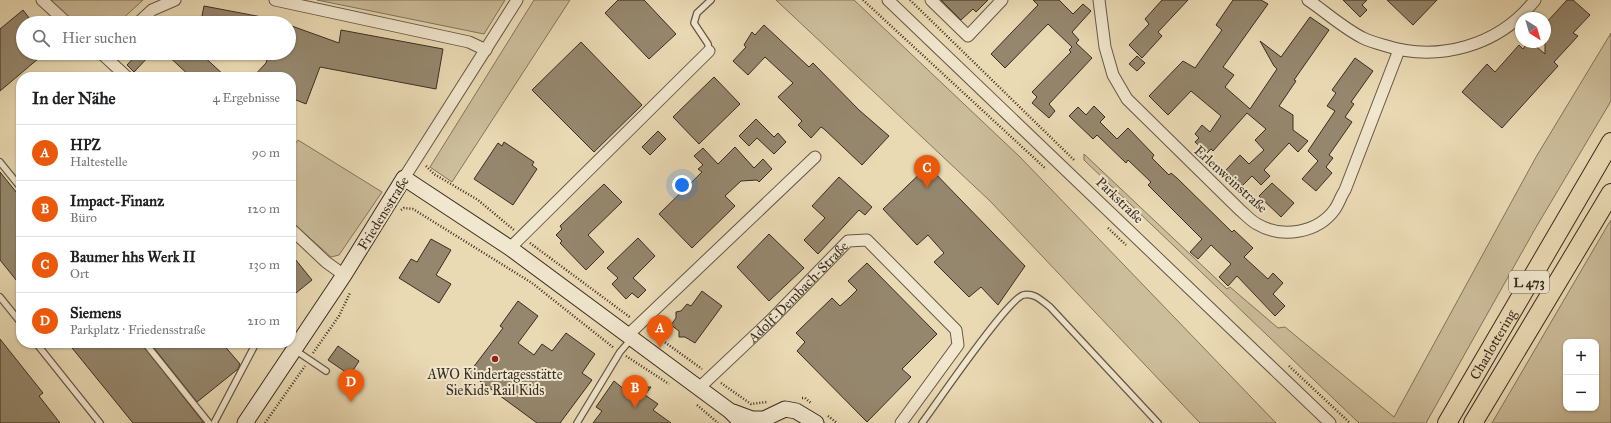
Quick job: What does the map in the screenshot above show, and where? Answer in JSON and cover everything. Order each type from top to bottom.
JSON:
[{"type":"highway","name":"Charlottering","points":[[1447,423],[1611,142]]},
{"type":"highway","name":"Charlottering","points":[[1473,423],[1611,193]]},
{"type":"main road","points":[[404,178],[510,248],[730,411],[748,422],[764,419],[780,405]]},
{"type":"main road","name":"Friedensstraße","points":[[296,346],[344,275],[404,178]]},
{"type":"main road","name":"Friedensstraße","points":[[245,423],[294,349]]},
{"type":"main road","points":[[780,405],[821,419]]},
{"type":"main road","points":[[772,423],[780,405]]},
{"type":"street","points":[[42,0],[59,16]]},
{"type":"street","points":[[146,16],[152,10],[174,0]]},
{"type":"street","points":[[275,0],[469,42],[486,50]]},
{"type":"street","name":"Friedensstraße","points":[[404,178],[517,0]]},
{"type":"street","name":"Parkstraße","points":[[888,0],[1330,423]]},
{"type":"street","points":[[931,0],[968,36],[1002,0]]},
{"type":"street","name":"Erlenweinstraße","points":[[1099,0],[1105,47],[1113,75],[1127,99],[1240,210],[1257,224],[1273,231],[1290,233],[1309,229],[1321,222],[1334,209],[1344,190],[1399,50]]},
{"type":"street","points":[[1308,0],[1363,38],[1399,50],[1423,53],[1462,49],[1493,36],[1509,27],[1535,0]]},
{"type":"street","points":[[510,248],[709,51]]},
{"type":"street","points":[[109,60],[122,72]]},
{"type":"street","points":[[630,336],[640,324],[816,157]]},
{"type":"street","points":[[296,234],[326,262],[344,275]]},
{"type":"street","name":"Adolf-Dembach-Straße","points":[[699,388],[770,321],[848,241],[867,240],[956,330],[958,345],[901,423]]},
{"type":"lane","points":[[709,51],[708,44],[694,22],[697,13],[711,0]]},
{"type":"lane","points":[[0,162],[16,182]]},
{"type":"lane","points":[[922,423],[996,322],[1011,305],[1023,295],[1035,296],[1050,307],[1158,423]]},
{"type":"lane","points":[[0,297],[16,318]]},
{"type":"lane","points":[[578,423],[630,336]]},
{"type":"lane","points":[[40,348],[100,423]]},
{"type":"lane","points":[[149,348],[209,423]]},
{"type":"lane","points":[[214,423],[253,348]]},
{"type":"lane","points":[[294,349],[326,371]]},
{"type":"path","points":[[863,0],[1052,174]]},
{"type":"path","points":[[910,0],[1078,164]]},
{"type":"path","points":[[426,166],[434,174],[478,200],[521,237],[751,404],[780,405]]},
{"type":"path","points":[[398,210],[399,211],[404,208],[412,209],[532,283],[620,352],[671,386]]},
{"type":"path","points":[[1106,226],[1127,247]]},
{"type":"path","points":[[1287,364],[1350,423]]},
{"type":"path","points":[[798,399],[805,398],[816,406]]},
{"type":"path","points":[[695,404],[718,423]]},
{"type":"path","points":[[821,419],[837,423]]},
{"type":"shaded area","points":[[48,0],[143,0],[126,16],[67,16]]},
{"type":"shaded area","points":[[317,0],[505,0],[484,34]]},
{"type":"shaded area","points":[[534,0],[570,0],[452,182],[430,167]]},
{"type":"shaded area","points":[[776,0],[854,0],[1020,157],[1276,423],[1200,423],[990,201]]},
{"type":"shaded area","points":[[1611,33],[1611,101],[1535,229],[1426,423],[1359,423],[1084,160],[1084,154],[1227,289],[1230,287],[1278,328],[1285,327],[1394,417],[1536,157]]},
{"type":"shaded area","points":[[298,140],[382,192],[339,255],[331,257],[296,226],[296,143]]},
{"type":"shaded area","points":[[1611,220],[1611,423],[1492,423]]},
{"type":"building","points":[[618,0],[644,0],[676,34],[649,59],[605,13]]},
{"type":"building","points":[[941,0],[988,0],[976,12],[973,9],[961,20]]},
{"type":"building","points":[[1033,0],[1059,0],[1073,14],[1083,4],[1091,11],[1072,32],[1079,40],[1076,43],[1092,58],[1049,104],[1055,111],[1049,118],[1032,103],[1037,97],[1032,92],[1071,52],[1069,50],[1072,47],[1048,24],[1005,68],[991,54],[1038,5]]},
{"type":"building","points":[[1162,0],[1188,0],[1158,32],[1162,36],[1142,58],[1129,45],[1149,24],[1145,19]]},
{"type":"building","points":[[1233,0],[1261,0],[1268,4],[1223,67],[1234,75],[1225,87],[1250,109],[1277,69],[1260,41],[1281,57],[1310,17],[1329,30],[1294,80],[1296,81],[1279,106],[1293,115],[1293,130],[1308,141],[1298,152],[1289,143],[1264,170],[1270,176],[1261,185],[1252,176],[1242,186],[1226,170],[1240,155],[1249,164],[1264,150],[1255,140],[1266,129],[1247,113],[1213,151],[1211,149],[1207,153],[1195,142],[1199,138],[1195,134],[1202,125],[1210,132],[1221,116],[1191,91],[1168,115],[1149,96],[1183,61],[1195,68],[1222,30],[1216,25]]},
{"type":"building","points":[[1343,0],[1367,0],[1362,5],[1367,10],[1360,17]]},
{"type":"building","points":[[1387,0],[1437,0],[1413,25]]},
{"type":"building","points":[[1567,0],[1573,0],[1590,15],[1573,33],[1578,36],[1554,62],[1558,66],[1502,128],[1462,92],[1487,64],[1495,72],[1516,48],[1538,48],[1545,54],[1545,48],[1551,48],[1551,17]]},
{"type":"building","points":[[204,6],[256,16],[202,16]]},
{"type":"building","points":[[23,10],[28,16],[16,16],[16,60],[37,60],[22,72],[16,72],[16,77],[0,91],[0,29]]},
{"type":"building","points":[[764,25],[809,67],[813,63],[859,110],[889,136],[862,165],[821,127],[811,138],[798,125],[802,121],[778,97],[793,83],[765,57],[748,75],[733,61],[746,47],[744,45],[752,32],[755,35]]},
{"type":"building","points":[[296,28],[339,43],[341,30],[443,49],[436,89],[320,67],[306,104],[296,100],[296,72],[258,72],[267,60],[296,60]]},
{"type":"building","points":[[581,42],[642,105],[594,152],[532,90]]},
{"type":"building","points":[[1137,56],[1145,63],[1137,71],[1129,64]]},
{"type":"building","points":[[1355,58],[1373,71],[1351,102],[1354,104],[1345,117],[1352,122],[1329,155],[1333,158],[1326,167],[1332,173],[1316,191],[1302,179],[1318,161],[1308,151],[1335,111],[1327,106],[1336,93],[1332,90]]},
{"type":"building","points":[[132,60],[145,60],[134,72],[127,65]]},
{"type":"building","points":[[173,60],[208,60],[221,72],[186,72]]},
{"type":"building","points":[[714,77],[740,104],[699,144],[673,117]]},
{"type":"building","points":[[1094,106],[1105,117],[1100,122],[1117,139],[1128,128],[1154,155],[1152,158],[1169,175],[1171,173],[1177,178],[1232,232],[1234,230],[1253,248],[1244,257],[1268,279],[1273,273],[1283,283],[1273,294],[1285,306],[1275,316],[1237,276],[1228,286],[1219,277],[1231,264],[1211,245],[1198,259],[1190,252],[1202,239],[1148,185],[1151,182],[1128,160],[1126,163],[1097,135],[1093,139],[1069,116],[1078,107],[1086,115]]},
{"type":"building","points":[[756,119],[774,137],[778,133],[786,142],[774,154],[757,138],[749,146],[739,136]]},
{"type":"building","points":[[658,131],[666,139],[650,155],[642,147]]},
{"type":"building","points":[[504,142],[534,162],[532,165],[537,169],[513,205],[474,179],[498,143],[502,146]]},
{"type":"building","points":[[735,147],[754,168],[763,159],[772,169],[759,182],[757,180],[741,181],[725,196],[735,206],[692,248],[659,214],[702,172],[698,169],[703,165],[694,156],[703,148],[718,164]]},
{"type":"building","points":[[928,166],[1025,266],[998,305],[981,287],[969,297],[934,262],[944,253],[928,235],[917,245],[883,209]]},
{"type":"building","points":[[0,172],[16,192],[16,280],[0,260]]},
{"type":"building","points":[[839,177],[872,207],[865,215],[859,210],[818,254],[804,240],[825,218],[812,206]]},
{"type":"building","points":[[1272,183],[1294,203],[1281,217],[1259,196]]},
{"type":"building","points":[[604,184],[622,202],[588,235],[604,252],[586,270],[560,243],[562,241],[556,235],[562,229],[560,226]]},
{"type":"building","points":[[769,234],[804,268],[769,301],[737,267]]},
{"type":"building","points":[[638,238],[655,256],[633,278],[646,290],[638,298],[632,293],[626,299],[612,284],[618,278],[607,268]]},
{"type":"building","points":[[431,239],[451,250],[436,275],[451,284],[439,303],[399,278],[411,259],[417,262]]},
{"type":"building","points":[[296,260],[312,280],[296,293]]},
{"type":"building","points":[[867,263],[937,334],[902,369],[911,377],[867,422],[797,351],[805,342],[796,333],[832,298],[840,306],[849,298],[857,290],[848,281]]},
{"type":"building","points":[[702,291],[722,306],[695,343],[685,337],[679,337],[679,331],[671,325],[676,318],[676,312],[681,311],[687,304],[691,306]]},
{"type":"building","points":[[518,301],[538,316],[518,343],[534,355],[542,344],[552,351],[566,333],[595,354],[582,373],[592,380],[560,423],[537,423],[469,373],[503,328],[500,326]]},
{"type":"building","points":[[0,339],[43,393],[39,396],[60,423],[0,423]]},
{"type":"building","points":[[338,346],[359,361],[350,375],[328,360]]},
{"type":"building","points":[[72,348],[145,348],[204,423],[133,423]]},
{"type":"building","points":[[154,348],[226,348],[240,364],[238,369],[197,402]]},
{"type":"building","points":[[614,381],[630,394],[640,387],[651,387],[645,395],[658,404],[653,410],[671,423],[593,423],[602,411],[596,407]]},
{"type":"place","name":"Baumer hhs Werk II","points":[[927,188]]},
{"type":"place","name":"HPZ","points":[[660,348]]},
{"type":"place","name":"AWO Kindertagesstätte SieKids Rail Kids","points":[[495,359]]},
{"type":"place","name":"Siemens","points":[[351,402]]},
{"type":"place","name":"Impact-Finanz","points":[[635,408]]}]
